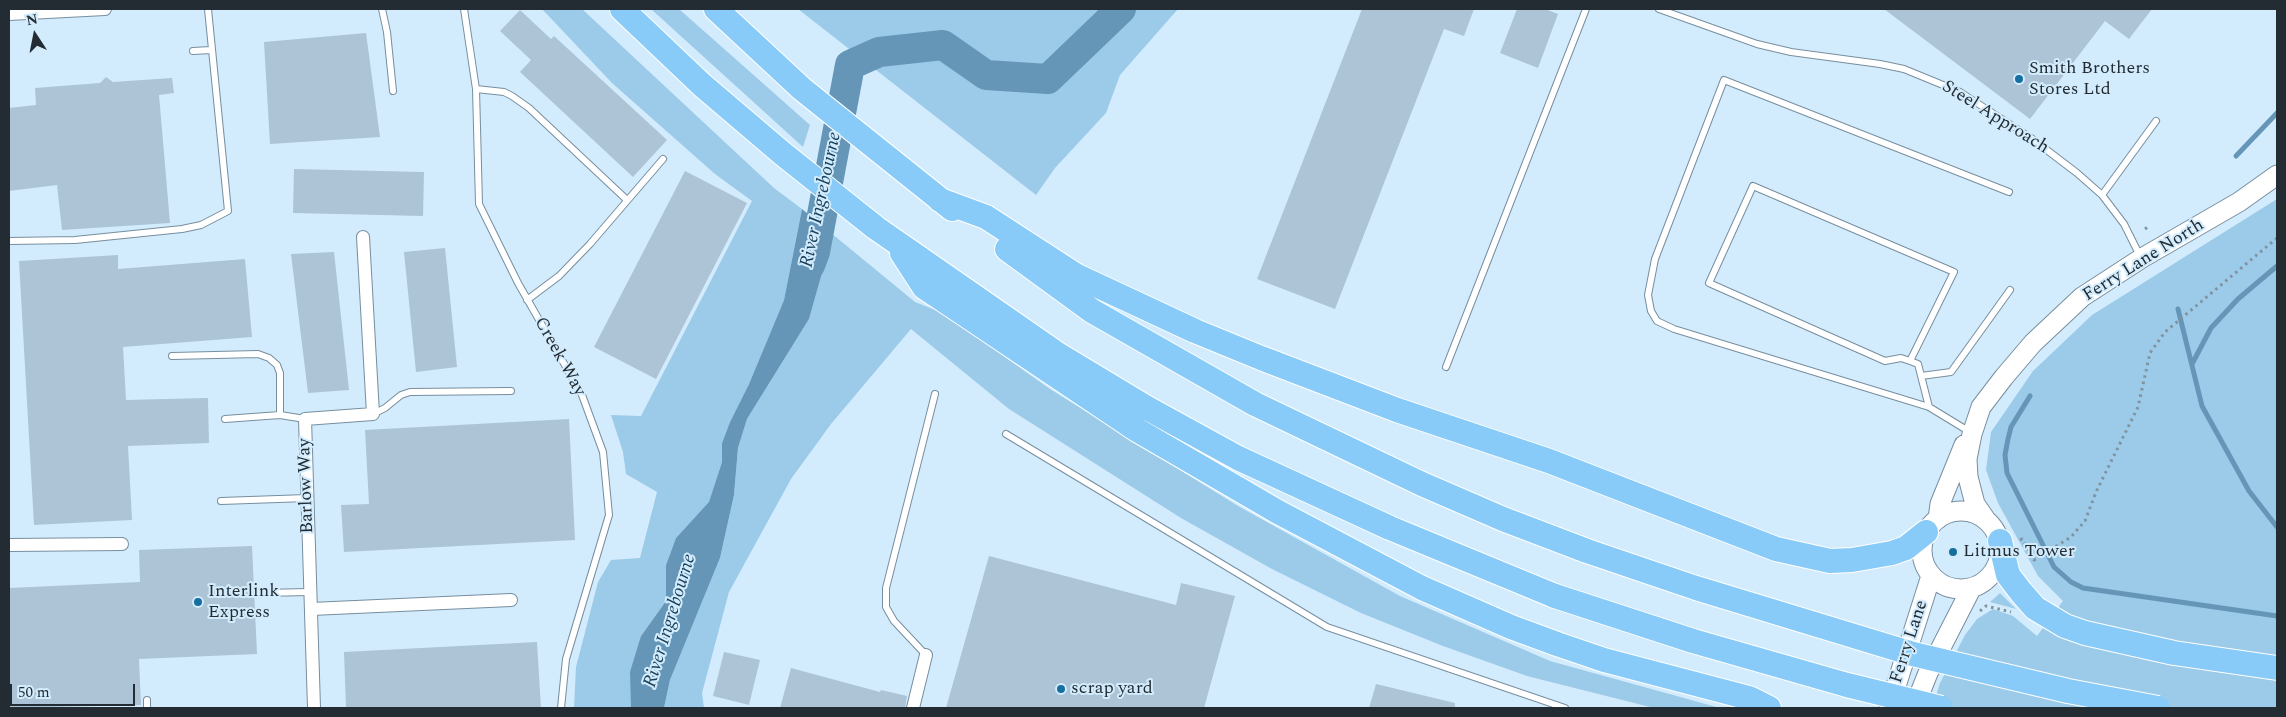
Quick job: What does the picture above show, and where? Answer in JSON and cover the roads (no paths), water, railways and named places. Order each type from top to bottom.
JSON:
[{"type":"highway","points":[[622,9],[702,85],[783,154],[885,235],[1059,355],[1147,408],[1238,458],[1390,528],[1555,596],[1703,644],[1847,685],[1941,708]]},
{"type":"highway","points":[[716,9],[802,89],[940,200],[1092,310],[1255,404],[1422,484],[1503,519],[1587,551],[1706,591],[1913,654],[2068,691],[2158,708]]},
{"type":"highway","points":[[940,200],[986,217],[1077,276],[1195,331],[1398,410],[1549,461],[1776,549],[1830,561],[1892,554],[1906,548],[1932,525]]},
{"type":"highway","points":[[885,235],[924,287],[1137,430],[1286,517],[1422,588],[1511,627],[1604,660],[1749,698],[1769,708]]},
{"type":"highway","points":[[2007,542],[2008,575],[2035,608],[2066,626],[2085,633],[2174,653],[2277,668]]},
{"type":"street","points":[[9,14],[105,9]]},
{"type":"street","name":"Ferry Lane North","points":[[1986,520],[1975,504],[1968,477],[1967,460],[1972,434],[1981,407],[2033,343],[2082,297],[2142,258],[2239,202],[2277,175]]},
{"type":"street","points":[[363,237],[373,414]]},
{"type":"street","name":"Barlow Way","points":[[314,708],[305,419],[373,414]]},
{"type":"street","name":"Ferry Lane North","points":[[1932,525],[1961,449],[1972,434]]},
{"type":"street","points":[[1962,511],[1975,513],[1986,520],[2007,542],[1991,576],[1982,584],[1970,589],[1949,588],[1931,576],[1925,566],[1922,543],[1932,525],[1949,513],[1962,511]]},
{"type":"street","points":[[9,545],[122,544]]},
{"type":"street","name":"Ferry Lane","points":[[1888,708],[1931,576]]},
{"type":"street","name":"Ferry Lane","points":[[1914,708],[1928,673],[1970,589]]},
{"type":"street","points":[[311,608],[511,600]]},
{"type":"street","points":[[913,708],[926,655]]},
{"type":"lane","points":[[9,240],[75,240],[182,229],[201,225],[228,211],[208,9]]},
{"type":"lane","points":[[382,9],[387,32],[393,92]]},
{"type":"lane","name":"Creek Way","points":[[464,9],[476,89],[479,204],[527,300],[582,395],[603,452],[609,516],[566,660],[562,708]]},
{"type":"lane","points":[[1446,367],[1586,9]]},
{"type":"lane","name":"Steel Approach","points":[[1660,9],[1758,44],[1791,52],[1880,64],[1929,77],[1960,92],[2031,138],[2077,173],[2102,195],[2124,224],[2142,258]]},
{"type":"lane","points":[[193,52],[211,50]]},
{"type":"lane","points":[[1972,434],[1929,407],[1674,329],[1657,321],[1651,311],[1648,295],[1655,259],[1724,80],[2009,192]]},
{"type":"lane","points":[[476,89],[504,92],[529,108],[627,200]]},
{"type":"lane","points":[[2102,195],[2156,121]]},
{"type":"lane","points":[[527,300],[559,276],[590,244],[663,159]]},
{"type":"lane","points":[[1910,361],[1954,272],[1753,186],[1709,283],[1886,361],[1901,358],[1918,364],[1929,407]]},
{"type":"lane","points":[[1921,376],[1951,372],[2010,290]]},
{"type":"lane","points":[[172,356],[258,354],[270,358],[277,365],[280,373],[280,416]]},
{"type":"lane","points":[[373,414],[385,408],[401,395],[410,392],[511,390]]},
{"type":"lane","points":[[926,655],[894,621],[886,607],[886,588],[935,394]]},
{"type":"lane","points":[[225,418],[280,416],[305,419]]},
{"type":"lane","points":[[1006,434],[1327,627],[1565,708]]},
{"type":"lane","points":[[221,501],[307,498]]},
{"type":"lane","points":[[260,593],[310,592]]},
{"type":"lane","points":[[147,700],[147,708]]},
{"type":"water","points":[[802,209],[831,233],[830,245],[809,319],[747,419],[738,448],[734,495],[720,558],[670,680],[664,708],[631,708],[630,672],[641,636],[666,601],[666,565],[676,538],[709,502],[722,462],[722,443],[784,300]]},
{"type":"waterway","name":"River Ingrebourne","points":[[810,265],[815,252],[850,65],[879,52],[943,45],[986,75],[1048,79],[1121,9]]},
{"type":"waterway","points":[[2236,156],[2277,113]]},
{"type":"waterway","points":[[2192,364],[2211,328],[2238,299],[2277,266]]},
{"type":"waterway","points":[[2178,309],[2202,406],[2249,491],[2277,527]]},
{"type":"waterway","points":[[2030,396],[2011,427],[2005,455],[2007,473],[2054,567],[2071,582],[2083,588],[2277,616]]},
{"type":"place","name":"Smith Brothers Stores Ltd","points":[[2019,79]]},
{"type":"place","name":"Litmus Tower","points":[[1953,552]]},
{"type":"place","name":"Interlink Express","points":[[198,602]]},
{"type":"place","name":"scrap yard","points":[[1061,689]]}]
